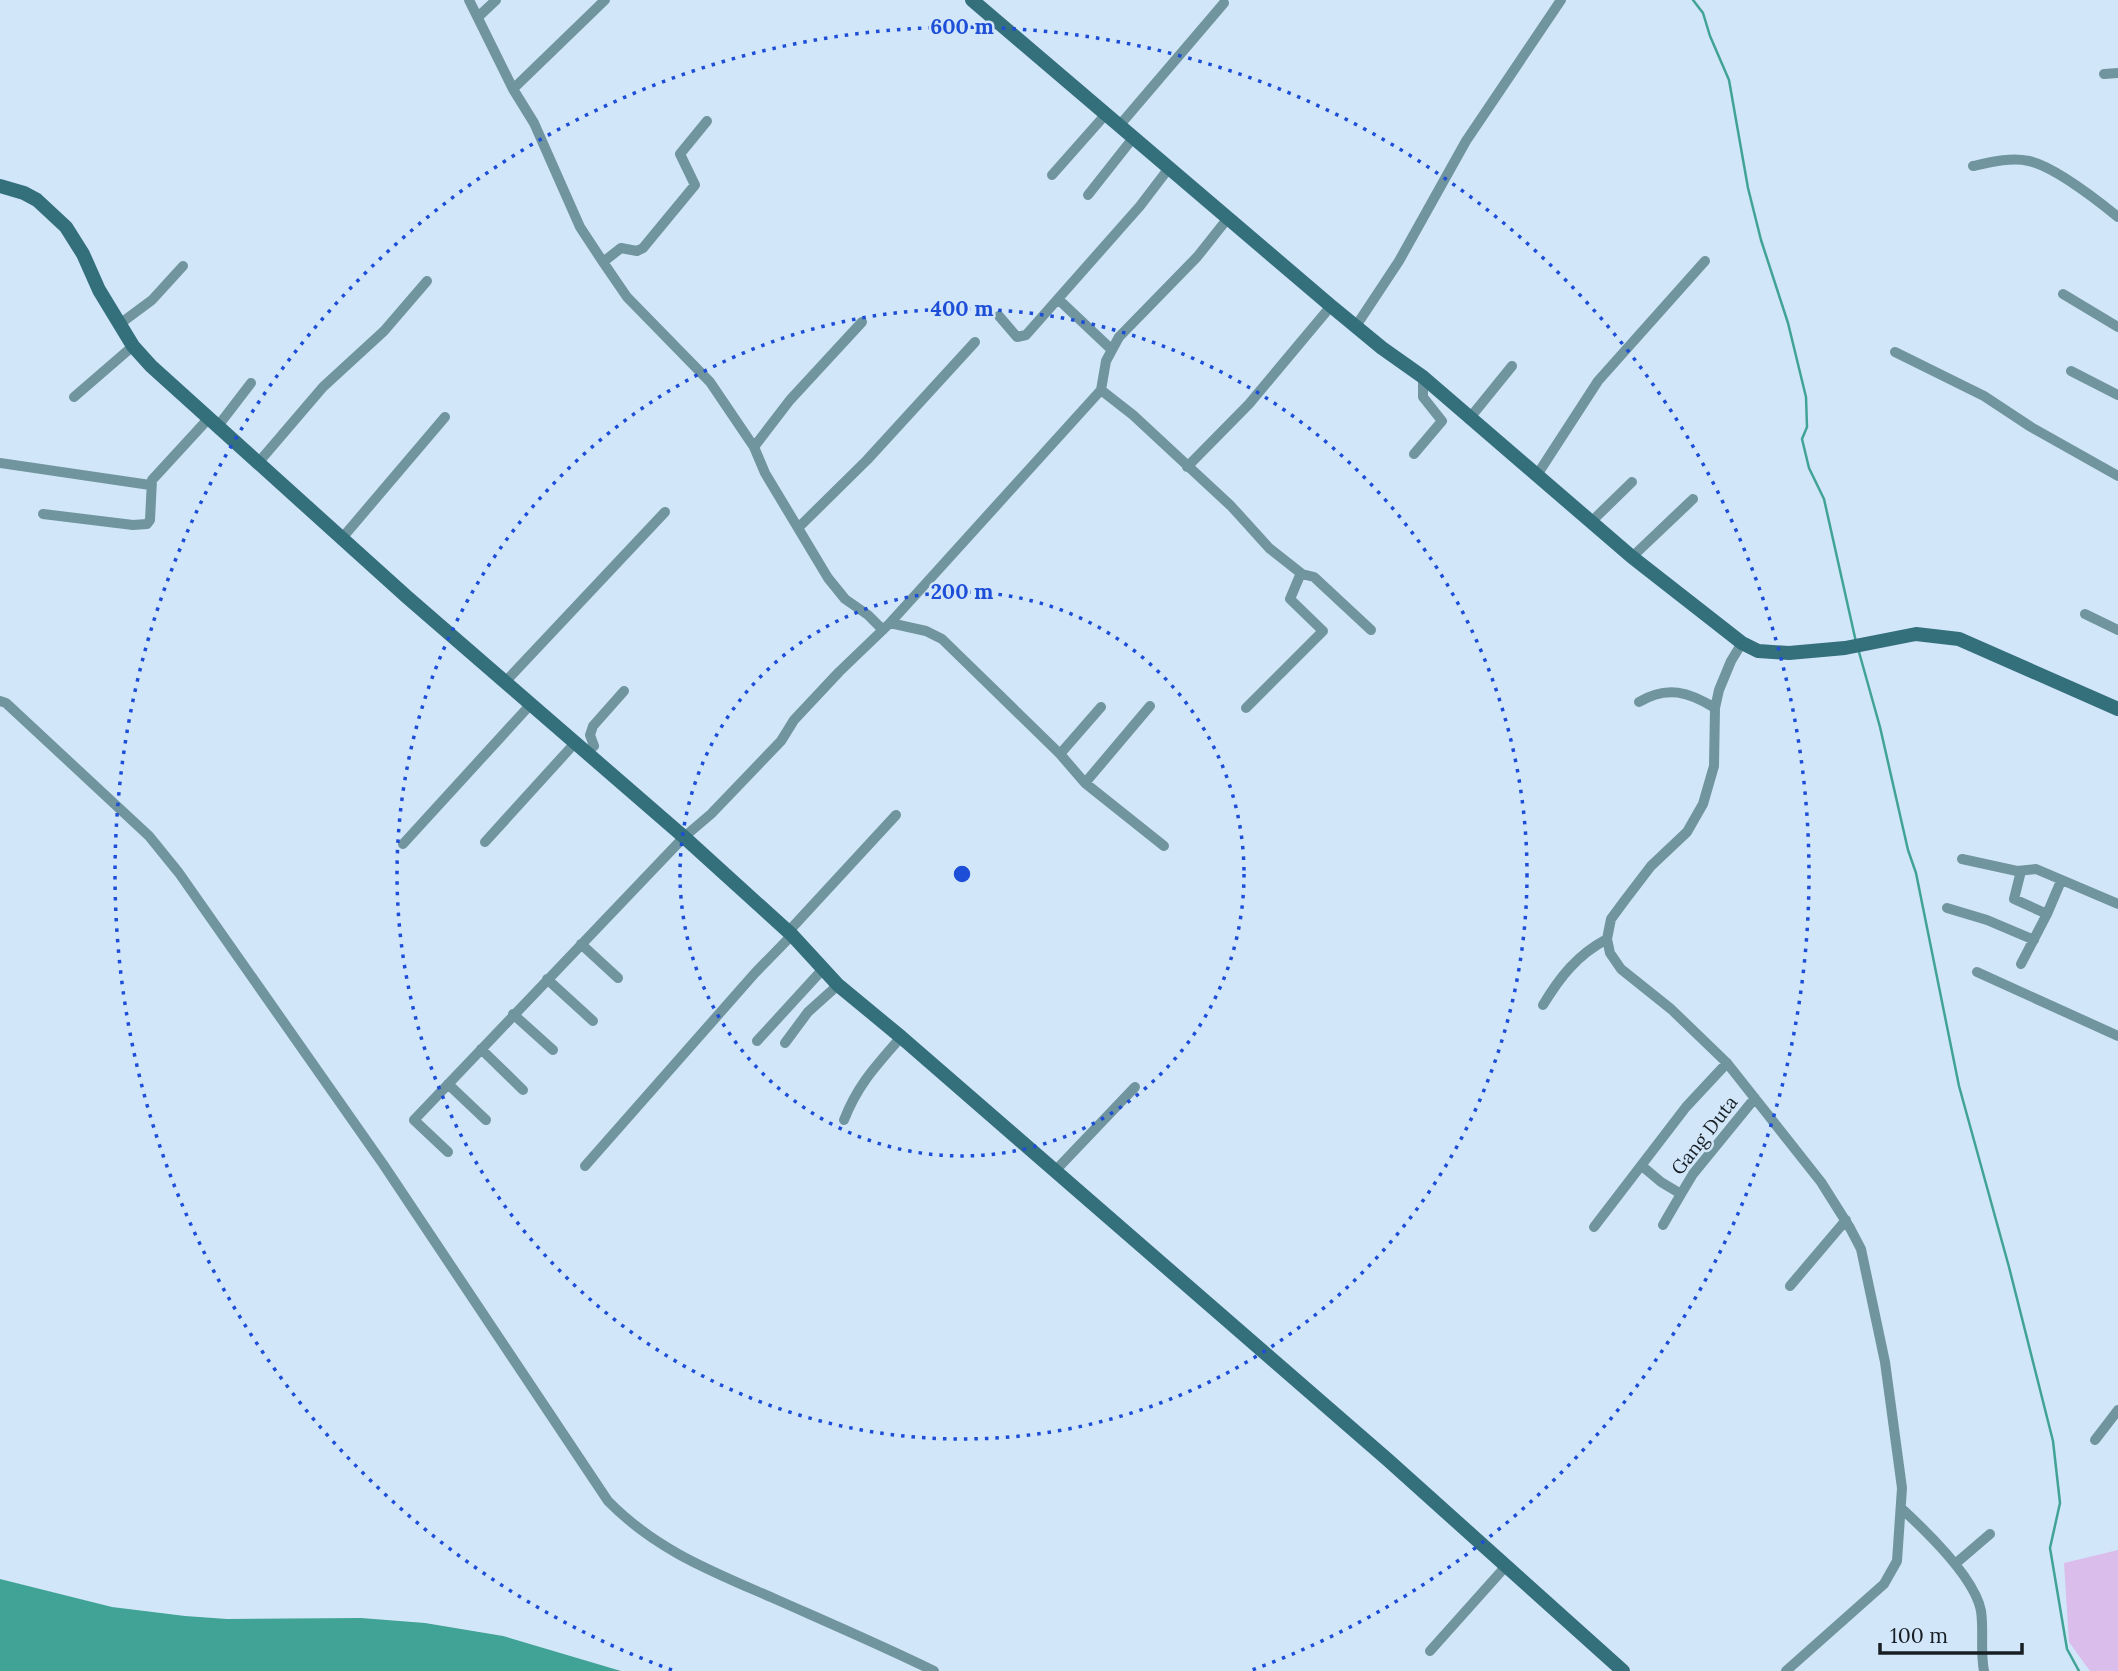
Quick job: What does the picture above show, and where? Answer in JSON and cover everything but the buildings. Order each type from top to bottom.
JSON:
[{"type":"street","points":[[470,0],[513,89],[534,124],[580,227],[627,297],[710,382],[754,447],[765,472],[845,599],[887,627],[926,631],[942,639],[1060,754],[1085,783],[1164,846]]},
{"type":"street","points":[[478,17],[496,0]]},
{"type":"street","points":[[513,89],[605,0]]},
{"type":"street","points":[[972,0],[1331,306],[1423,377],[1632,557],[1742,643],[1758,650],[1789,653],[1845,648],[1916,634],[1959,639],[2118,709]]},
{"type":"street","points":[[1356,326],[1399,261],[1466,141],[1561,0]]},
{"type":"street","points":[[1119,126],[1224,3]]},
{"type":"street","points":[[2104,74],[2118,73]]},
{"type":"street","points":[[1052,175],[1106,114]]},
{"type":"street","points":[[603,262],[621,248],[637,251],[643,248],[695,186],[680,154],[707,121]]},
{"type":"street","points":[[1088,195],[1133,138]]},
{"type":"street","points":[[1973,166],[2014,160],[2038,164],[2118,217]]},
{"type":"street","points":[[999,316],[1014,334],[1021,337],[1026,335],[1140,206],[1169,168]]},
{"type":"street","points":[[0,186],[31,196],[56,216],[76,242],[99,290],[133,346],[151,366],[407,597],[684,837],[790,934],[838,985],[1388,1460],[1623,1671]]},
{"type":"street","points":[[448,1152],[414,1120],[684,837],[720,805],[781,741],[794,720],[887,627],[1101,390],[1111,349],[1119,337],[1197,257],[1228,218]]},
{"type":"street","points":[[1537,475],[1598,381],[1705,261]]},
{"type":"street","points":[[121,323],[152,300],[183,266]]},
{"type":"street","points":[[258,463],[323,387],[384,331],[427,281]]},
{"type":"street","points":[[2063,294],[2118,327]]},
{"type":"street","points":[[1059,299],[1111,349]]},
{"type":"street","points":[[1187,467],[1249,404],[1331,306]]},
{"type":"street","points":[[754,447],[790,400],[862,322]]},
{"type":"street","points":[[799,527],[901,425],[975,342]]},
{"type":"street","points":[[74,397],[133,346]]},
{"type":"street","points":[[1895,352],[1984,396],[2031,427],[2118,476]]},
{"type":"street","points":[[1469,419],[1512,366]]},
{"type":"street","points":[[2071,371],[2118,395]]},
{"type":"street","points":[[1415,454],[1442,421],[1423,397],[1423,377]]},
{"type":"street","points":[[43,514],[143,526],[150,520],[150,485],[156,475],[251,383]]},
{"type":"street","points":[[1101,390],[1133,415],[1231,506],[1269,548],[1301,573],[1314,577],[1371,630]]},
{"type":"street","points":[[343,537],[445,417]]},
{"type":"street","points":[[0,463],[150,485]]},
{"type":"street","points":[[1591,522],[1632,482]]},
{"type":"street","points":[[1632,557],[1693,499]]},
{"type":"street","points":[[506,681],[665,512]]},
{"type":"street","points":[[1246,708],[1323,631],[1290,599],[1301,573]]},
{"type":"street","points":[[2085,614],[2118,630]]},
{"type":"street","points":[[1742,643],[1722,680],[1716,708],[1714,766],[1703,804],[1687,832],[1651,866],[1611,919],[1607,939],[1610,953],[1621,969],[1671,1009],[1727,1063],[1813,1171],[1846,1220],[1861,1249],[1885,1362],[1902,1488],[1896,1561],[1884,1584],[1786,1671]]},
{"type":"street","points":[[586,753],[594,746],[590,735],[593,726],[624,691]]},
{"type":"street","points":[[1639,702],[1671,691],[1699,698],[1716,708]]},
{"type":"street","points":[[0,701],[6,703],[149,836],[179,873],[383,1164],[608,1501],[630,1523],[691,1563],[895,1651],[934,1671]]},
{"type":"street","points":[[403,844],[530,704]]},
{"type":"street","points":[[1085,783],[1150,706]]},
{"type":"street","points":[[1060,754],[1101,707]]},
{"type":"street","points":[[485,842],[574,744]]},
{"type":"street","points":[[585,1166],[896,815]]},
{"type":"street","points":[[1962,859],[2017,871],[2036,869],[2118,904]]},
{"type":"street","points":[[2017,871],[2020,875],[2014,899],[2047,914]]},
{"type":"street","points":[[2021,964],[2047,914],[2060,881]]},
{"type":"street","points":[[1947,908],[1987,920],[2034,940]]},
{"type":"street","points":[[1543,1005],[1569,968],[1589,949],[1607,939]]},
{"type":"street","points":[[581,944],[618,978]]},
{"type":"street","points":[[757,1041],[822,969]]},
{"type":"street","points":[[1977,972],[2118,1036]]},
{"type":"street","points":[[547,979],[593,1021]]},
{"type":"street","points":[[785,1042],[808,1012],[838,985]]},
{"type":"street","points":[[513,1014],[553,1050]]},
{"type":"street","points":[[844,1120],[863,1080],[901,1037]]},
{"type":"street","points":[[481,1049],[523,1090]]},
{"type":"street","points":[[1594,1227],[1686,1107],[1727,1063]]},
{"type":"street","points":[[448,1084],[486,1121]]},
{"type":"street","points":[[1055,1171],[1135,1087]]},
{"type":"street","name":"Gang Duta","points":[[1663,1225],[1693,1174],[1755,1098]]},
{"type":"street","points":[[1642,1166],[1681,1194]]},
{"type":"street","points":[[1790,1286],[1846,1220]]},
{"type":"street","points":[[2095,1440],[2118,1410]]},
{"type":"street","points":[[1901,1508],[1929,1534],[1955,1564],[1981,1609],[1984,1671]]},
{"type":"street","points":[[1955,1564],[1990,1534]]},
{"type":"street","points":[[1430,1651],[1506,1566]]},
{"type":"shaded area","points":[[2118,1550],[2118,1671],[2090,1671],[2069,1642],[2064,1563]]},
{"type":"shaded area","points":[[0,1579],[112,1607],[185,1616],[227,1619],[361,1618],[425,1623],[503,1636],[621,1671],[0,1671]]},
{"type":"waterway","points":[[1693,0],[1703,13],[1729,80],[1748,188],[1761,240],[1788,323],[1806,397],[1807,427],[1802,439],[1809,468],[1824,499],[1856,642]]},
{"type":"waterway","points":[[1859,652],[1916,873],[1959,1086],[2053,1441],[2060,1503],[2050,1548],[2067,1649],[2079,1671]]}]
